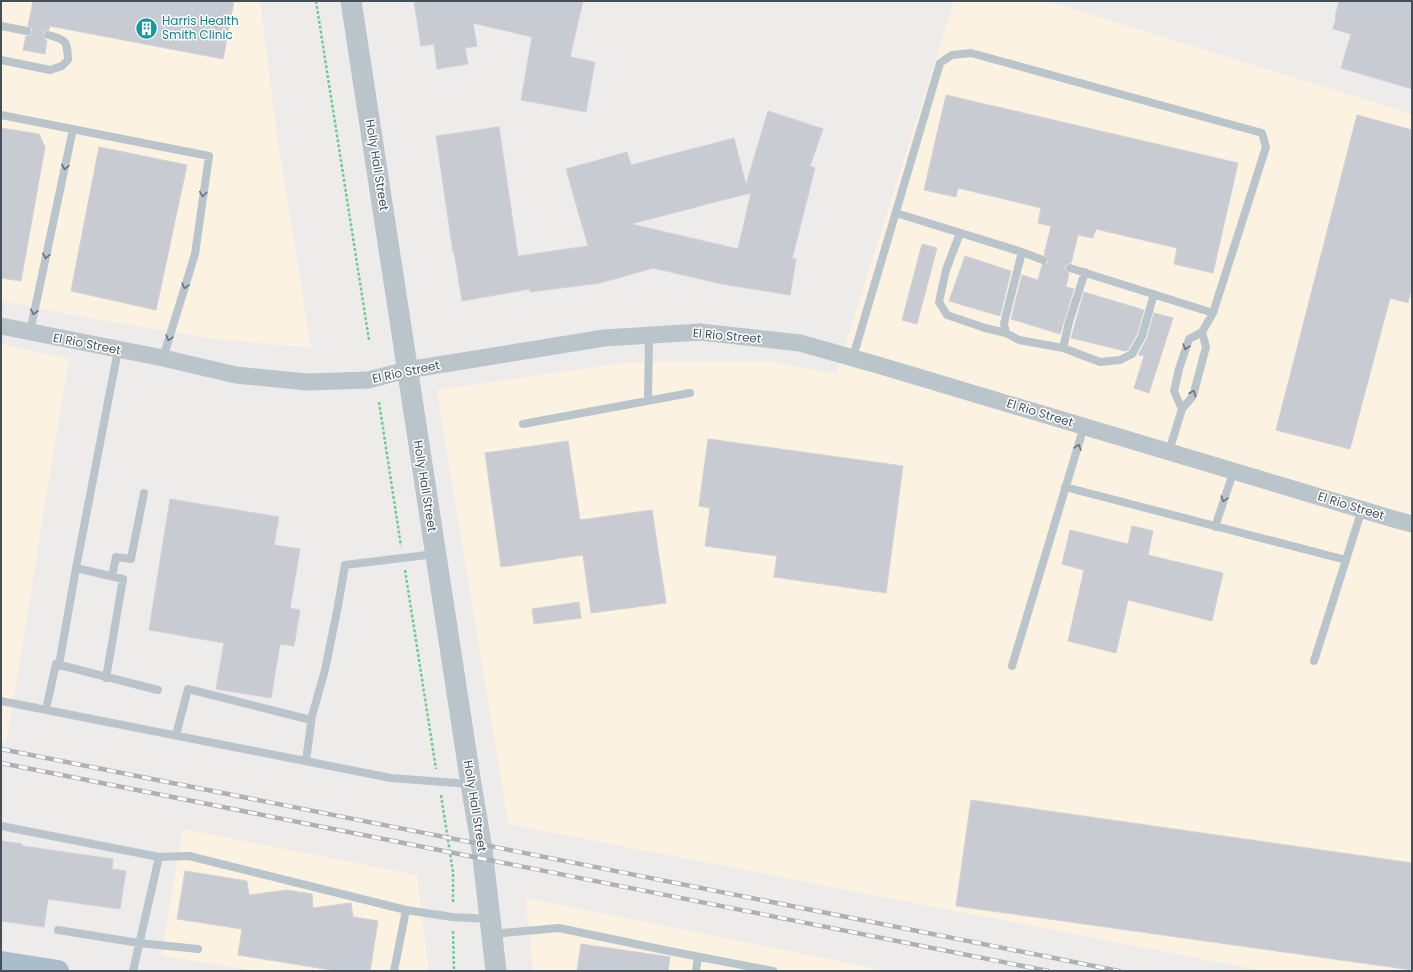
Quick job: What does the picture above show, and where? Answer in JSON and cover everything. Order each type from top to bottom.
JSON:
[{"type":"main road","points":[[1,962],[58,971]]},
{"type":"street","name":"Holly Hall Street","points":[[351,1],[435,554],[482,849],[496,971]]},
{"type":"street","name":"El Rio Street","points":[[1,326],[163,358],[236,375],[307,382],[368,380],[407,370],[604,338],[700,332],[800,343],[853,357],[1412,524]]},
{"type":"lane","points":[[1,26],[27,31]]},
{"type":"lane","points":[[1,60],[50,70],[62,66],[68,60],[67,46],[62,39],[48,35]]},
{"type":"lane","points":[[853,357],[940,63],[952,55],[971,53],[1262,133],[1266,147],[1213,313],[1202,332],[1189,339],[1179,369],[1174,391],[1182,409]]},
{"type":"lane","points":[[1,115],[209,156],[195,254],[163,358]]},
{"type":"lane","points":[[30,332],[73,129]]},
{"type":"lane","points":[[896,214],[1022,252],[1043,260]]},
{"type":"lane","points":[[960,233],[946,270],[940,302],[947,315],[985,328],[1006,333],[1019,340],[1063,348],[1100,362],[1120,360],[1132,354],[1142,336],[1154,294]]},
{"type":"lane","points":[[1006,333],[1004,324],[1022,252]]},
{"type":"lane","points":[[1070,268],[1213,313]]},
{"type":"lane","points":[[1063,348],[1069,322],[1086,272]]},
{"type":"lane","points":[[1169,451],[1182,409],[1194,396],[1206,347],[1202,332]]},
{"type":"lane","points":[[648,401],[649,335]]},
{"type":"lane","points":[[59,665],[118,350]]},
{"type":"lane","points":[[523,424],[690,393]]},
{"type":"lane","points":[[1012,666],[1084,426]]},
{"type":"lane","points":[[1215,527],[1234,470]]},
{"type":"lane","points":[[1065,487],[1346,560]]},
{"type":"lane","points":[[112,576],[116,556],[131,559],[144,493]]},
{"type":"lane","points":[[1314,661],[1362,510]]},
{"type":"lane","points":[[306,761],[311,720],[325,670],[345,565],[435,554]]},
{"type":"lane","points":[[76,568],[123,579],[106,678]]},
{"type":"lane","points":[[46,709],[56,664],[106,678],[158,690]]},
{"type":"lane","points":[[176,735],[188,690],[311,720]]},
{"type":"lane","points":[[1,700],[391,778],[471,784]]},
{"type":"lane","points":[[1,826],[159,857],[189,856],[406,910],[452,917],[491,926],[559,928],[773,971]]},
{"type":"lane","points":[[133,971],[159,857]]},
{"type":"lane","points":[[394,971],[406,910]]},
{"type":"lane","points":[[58,930],[140,943],[198,949]]},
{"type":"lane","points":[[696,971],[698,957]]},
{"type":"path","points":[[316,1],[369,340]]},
{"type":"path","points":[[379,402],[453,872],[452,917],[454,971]]},
{"type":"shaded area","points":[[1,1],[260,1],[276,129],[311,348],[214,339],[67,314],[1,301]]},
{"type":"shaded area","points":[[954,1],[1047,1],[1412,114],[1412,971],[1264,971],[508,824],[437,390],[629,362],[768,361],[836,374]]},
{"type":"shaded area","points":[[1,344],[69,359],[6,743],[1,742]]},
{"type":"shaded area","points":[[183,829],[417,875],[429,971],[259,971],[161,956]]},
{"type":"shaded area","points":[[526,898],[888,971],[533,971]]},
{"type":"building","name":"Harris Health Smith Clinic","points":[[33,1],[234,1],[223,59],[50,26],[49,30],[44,31],[43,34],[44,39],[47,41],[45,54],[23,50],[26,36],[29,36],[32,32],[32,29],[28,26]]},
{"type":"building","points":[[414,1],[583,1],[570,57],[595,62],[586,112],[521,100],[532,37],[473,23],[477,46],[465,48],[468,64],[437,69],[434,44],[421,46]]},
{"type":"building","points":[[1339,1],[1412,1],[1412,89],[1341,68],[1351,34],[1333,29]]},
{"type":"building","points":[[946,95],[1238,163],[1213,273],[1174,264],[1177,248],[1096,229],[1093,238],[1078,235],[1071,263],[1065,266],[1065,270],[1069,273],[1066,287],[1074,289],[1060,334],[1011,319],[1022,275],[1038,280],[1042,265],[1048,262],[1047,257],[1044,255],[1051,226],[1038,223],[1041,208],[958,188],[956,197],[924,190]]},
{"type":"building","points":[[768,111],[823,129],[810,166],[815,168],[792,259],[796,259],[790,295],[722,284],[653,268],[600,283],[530,292],[530,289],[462,301],[453,252],[436,136],[499,127],[518,256],[588,246],[566,169],[627,152],[631,165],[734,138],[746,185]],"holes":[[[751,193],[738,249],[631,224]]]},
{"type":"building","points":[[1357,115],[1412,130],[1412,287],[1408,303],[1390,298],[1350,449],[1276,430]]},
{"type":"building","points":[[1,128],[39,134],[45,147],[21,281],[1,278]]},
{"type":"building","points":[[99,147],[187,165],[156,310],[71,291]]},
{"type":"building","points":[[922,244],[937,248],[917,324],[902,320]]},
{"type":"building","points":[[965,256],[1011,271],[1000,316],[949,301]]},
{"type":"building","points":[[1084,292],[1144,310],[1137,334],[1128,350],[1125,351],[1071,338]]},
{"type":"building","points":[[1154,313],[1173,318],[1149,393],[1134,388],[1144,356],[1138,355],[1147,338]]},
{"type":"building","points":[[708,439],[903,466],[886,593],[774,577],[777,556],[705,546],[710,508],[699,506]]},
{"type":"building","points":[[568,441],[580,520],[652,510],[666,603],[591,613],[583,555],[501,567],[485,453]]},
{"type":"building","points":[[170,499],[279,517],[274,545],[300,549],[290,608],[300,610],[294,646],[280,644],[271,698],[216,689],[224,643],[149,630]]},
{"type":"building","points":[[1132,526],[1153,531],[1148,555],[1223,573],[1212,621],[1128,600],[1116,653],[1068,641],[1084,570],[1062,564],[1070,530],[1128,544]]},
{"type":"building","points":[[579,602],[581,618],[534,624],[532,609]]},
{"type":"building","points":[[971,800],[1412,863],[1412,970],[956,906]]},
{"type":"building","points":[[1,841],[22,844],[22,846],[113,859],[112,869],[126,871],[120,909],[48,899],[44,927],[1,921]]},
{"type":"building","points":[[185,871],[247,881],[249,895],[287,890],[312,894],[313,908],[351,903],[353,917],[378,921],[370,971],[337,971],[238,955],[242,929],[177,919]]},
{"type":"building","points":[[581,944],[670,957],[668,971],[577,971]]},
{"type":"railway","points":[[1,749],[1119,971]]},
{"type":"railway","points":[[1,763],[1048,971]]},
{"type":"place","name":"Harris Health Smith Clinic","points":[[146,28]]}]
